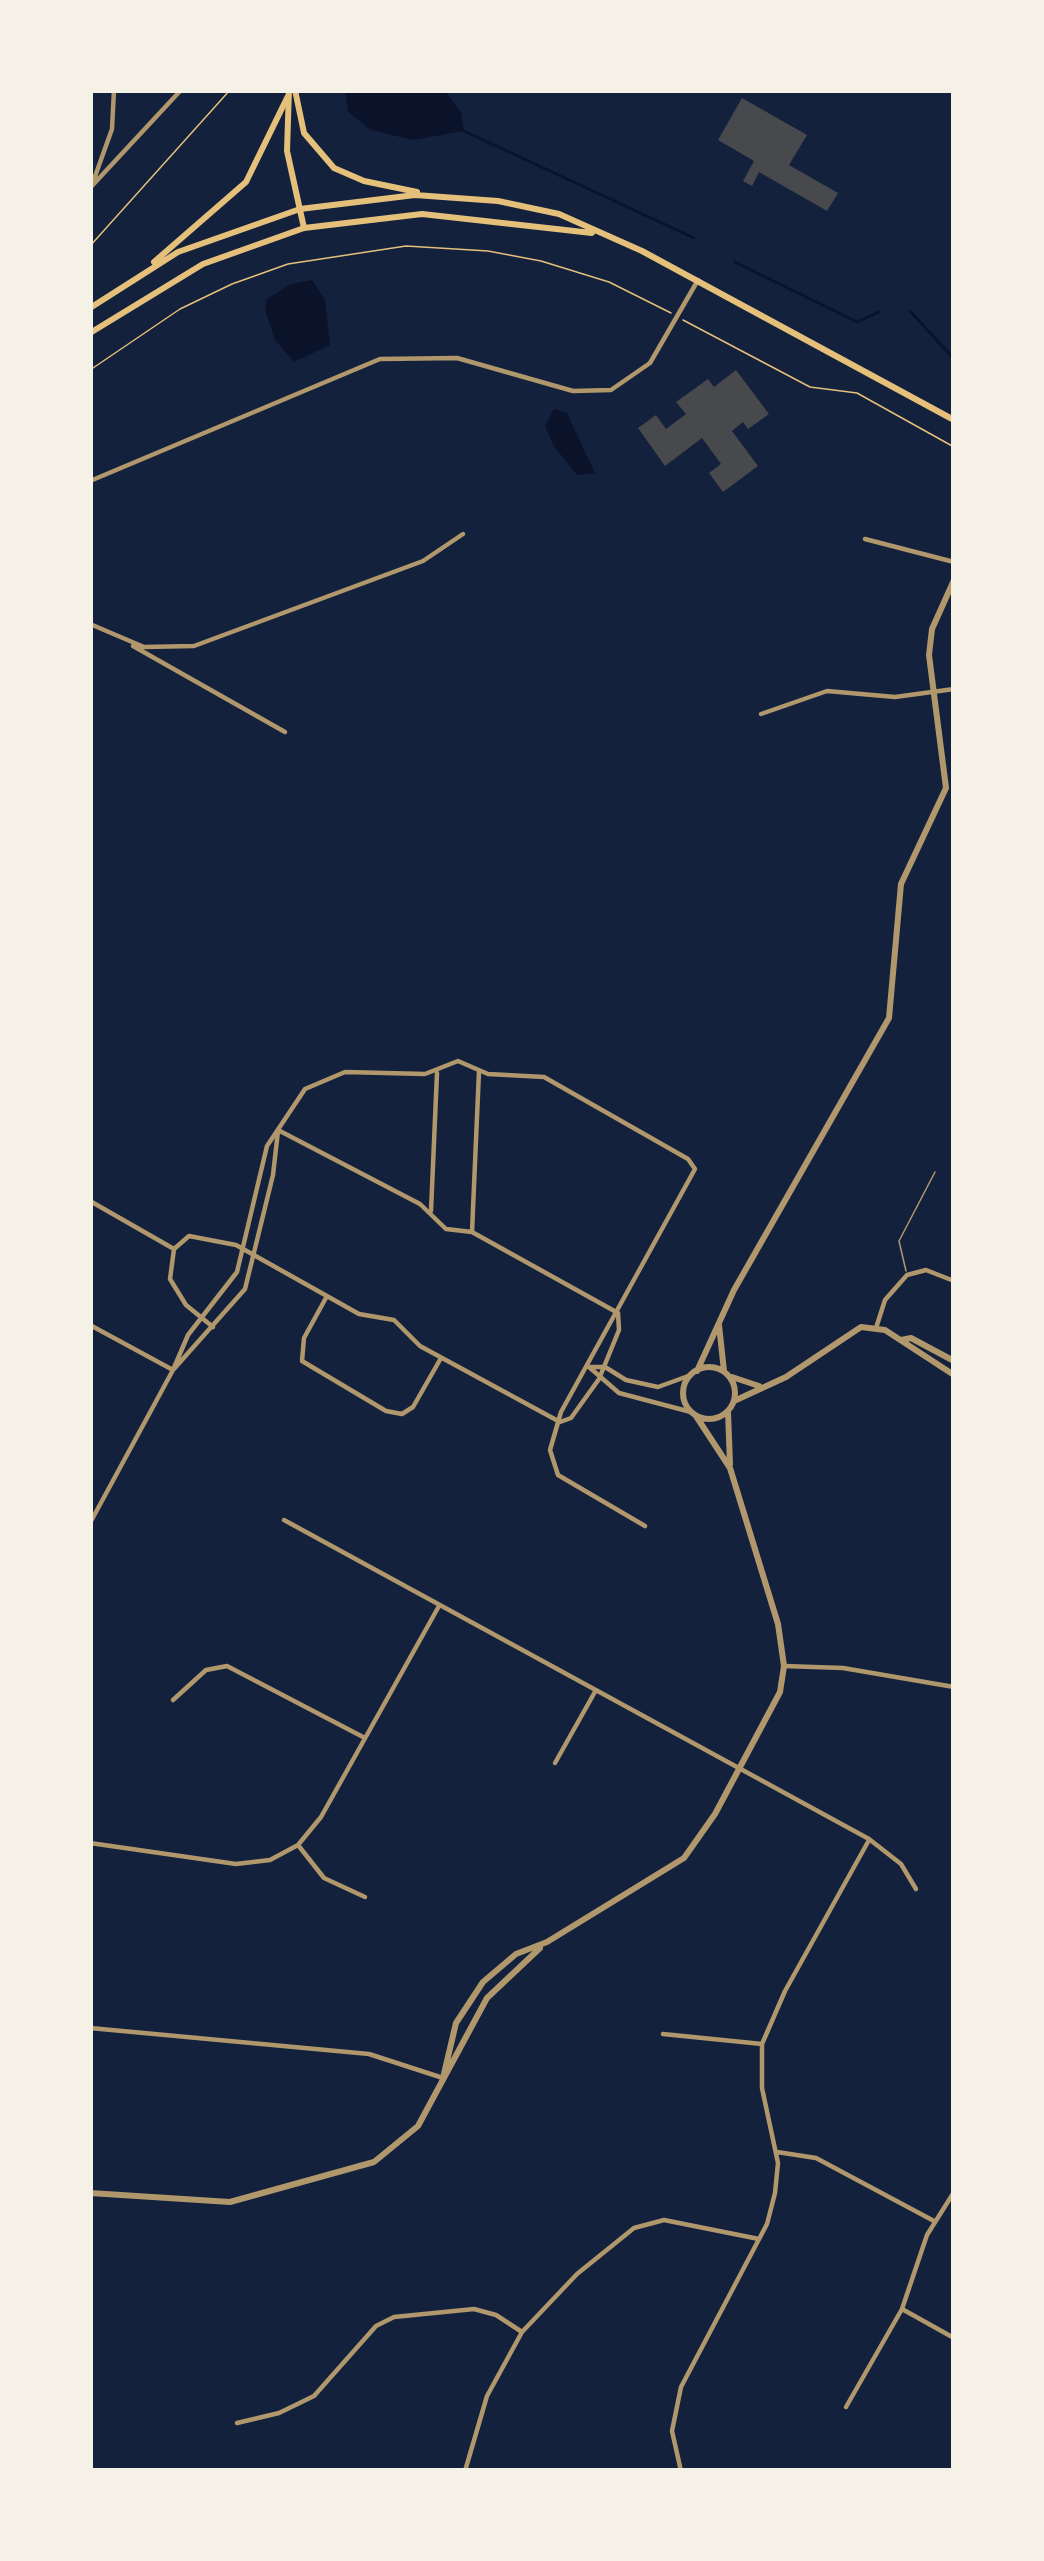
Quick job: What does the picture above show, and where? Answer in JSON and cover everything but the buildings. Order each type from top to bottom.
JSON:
[{"type":"main road","points":[[291,92],[304,133],[334,168],[364,181],[433,195],[547,210],[698,280],[954,420]]},
{"type":"main road","points":[[291,92],[287,151],[304,228]]},
{"type":"main road","points":[[90,308],[137,275],[246,182],[291,92]]},
{"type":"main road","points":[[137,275],[222,233],[300,209],[433,195]]},
{"type":"main road","points":[[90,333],[203,264],[304,228],[373,217],[445,215],[598,233]]},
{"type":"street","points":[[90,188],[112,129],[114,90]]},
{"type":"street","points":[[90,188],[181,90]]},
{"type":"street","points":[[90,481],[380,358],[457,358],[573,391],[610,389],[639,375],[698,280]]},
{"type":"street","points":[[129,643],[160,650],[215,641],[423,561],[463,534]]},
{"type":"street","points":[[865,539],[954,562]]},
{"type":"street","points":[[730,1468],[683,1390],[889,1018],[902,884],[946,788],[930,641],[954,580]]},
{"type":"street","points":[[90,624],[285,732]]},
{"type":"street","points":[[761,713],[827,692],[954,689]]},
{"type":"street","points":[[173,1370],[177,1353],[225,1293],[245,1250],[262,1162],[297,1096],[330,1075],[437,1073],[458,1061],[479,1071],[551,1080],[694,1165],[589,1367],[560,1412],[550,1450],[558,1475],[645,1526]]},
{"type":"street","points":[[472,1232],[479,1071]]},
{"type":"street","points":[[431,1213],[437,1073]]},
{"type":"street","points":[[278,1130],[431,1213],[446,1229],[472,1232],[618,1313]]},
{"type":"street","points":[[90,1522],[173,1370],[245,1289],[256,1256],[278,1130]]},
{"type":"street","points":[[90,1201],[174,1249]]},
{"type":"street","points":[[213,1327],[200,1321],[170,1280],[174,1249],[189,1236],[200,1235],[245,1250],[359,1314],[394,1321],[441,1358],[560,1422],[571,1418],[599,1379],[619,1330],[618,1313]]},
{"type":"street","points":[[876,1328],[885,1300],[907,1275],[926,1270],[954,1281]]},
{"type":"street","points":[[327,1296],[301,1346],[302,1361],[386,1412],[402,1414],[413,1407],[441,1358]]},
{"type":"street","points":[[719,1322],[734,1401]]},
{"type":"street","points":[[90,1325],[173,1370]]},
{"type":"street","points":[[443,2078],[448,2046],[469,2000],[516,1954],[547,1942],[684,1858],[778,1698],[784,1666],[778,1624],[730,1468],[728,1412],[734,1401],[792,1373],[853,1330],[876,1328],[901,1340],[916,1340],[954,1361]]},
{"type":"street","points":[[901,1340],[906,1349],[954,1376]]},
{"type":"street","points":[[589,1367],[605,1367],[626,1380],[658,1387],[694,1373],[727,1374],[763,1387]]},
{"type":"street","points":[[589,1367],[619,1393],[713,1420],[728,1412]]},
{"type":"street","points":[[284,1520],[869,1839],[901,1864],[916,1889]]},
{"type":"street","points":[[90,1843],[236,1864],[270,1860],[298,1845],[321,1817],[439,1606]]},
{"type":"street","points":[[173,1700],[206,1670],[227,1666],[364,1738]]},
{"type":"street","points":[[784,1666],[834,1666],[954,1687]]},
{"type":"street","points":[[555,1763],[596,1690]]},
{"type":"street","points":[[681,2471],[672,2431],[681,2387],[759,2239],[775,2193],[777,2152],[762,2088],[762,2044],[784,1991],[869,1839]]},
{"type":"street","points":[[298,1845],[323,1879],[364,1898]]},
{"type":"street","points":[[90,2193],[230,2202],[327,2180],[397,2148],[425,2116],[487,1998],[547,1942]]},
{"type":"street","points":[[90,2028],[376,2055],[443,2078]]},
{"type":"street","points":[[663,2034],[762,2044]]},
{"type":"street","points":[[777,2152],[816,2158],[934,2221]]},
{"type":"street","points":[[847,2407],[902,2309],[934,2221],[954,2192]]},
{"type":"street","points":[[465,2471],[487,2396],[522,2332],[621,2237],[641,2224],[664,2220],[759,2239]]},
{"type":"street","points":[[237,2422],[279,2413],[314,2396],[376,2326],[394,2317],[474,2309],[496,2315],[522,2332]]},
{"type":"street","points":[[902,2309],[954,2338]]},
{"type":"lane","points":[[907,1275],[899,1240],[935,1172]]},
{"type":"path","points":[[90,246],[230,90]]},
{"type":"path","points":[[90,370],[180,309],[288,264],[406,246],[488,250],[609,282],[809,387],[857,393],[954,447]]},
{"type":"water","points":[[345,90],[445,90],[461,112],[464,131],[413,140],[371,130],[348,112]]},
{"type":"water","points":[[312,280],[325,300],[330,345],[294,362],[275,340],[265,310],[267,299],[291,284]]},
{"type":"water","points":[[554,409],[567,413],[595,473],[577,475],[553,445],[545,426]]},
{"type":"waterway","points":[[464,131],[694,238]]},
{"type":"waterway","points":[[735,262],[857,322],[879,312]]},
{"type":"waterway","points":[[910,311],[954,359]]}]
